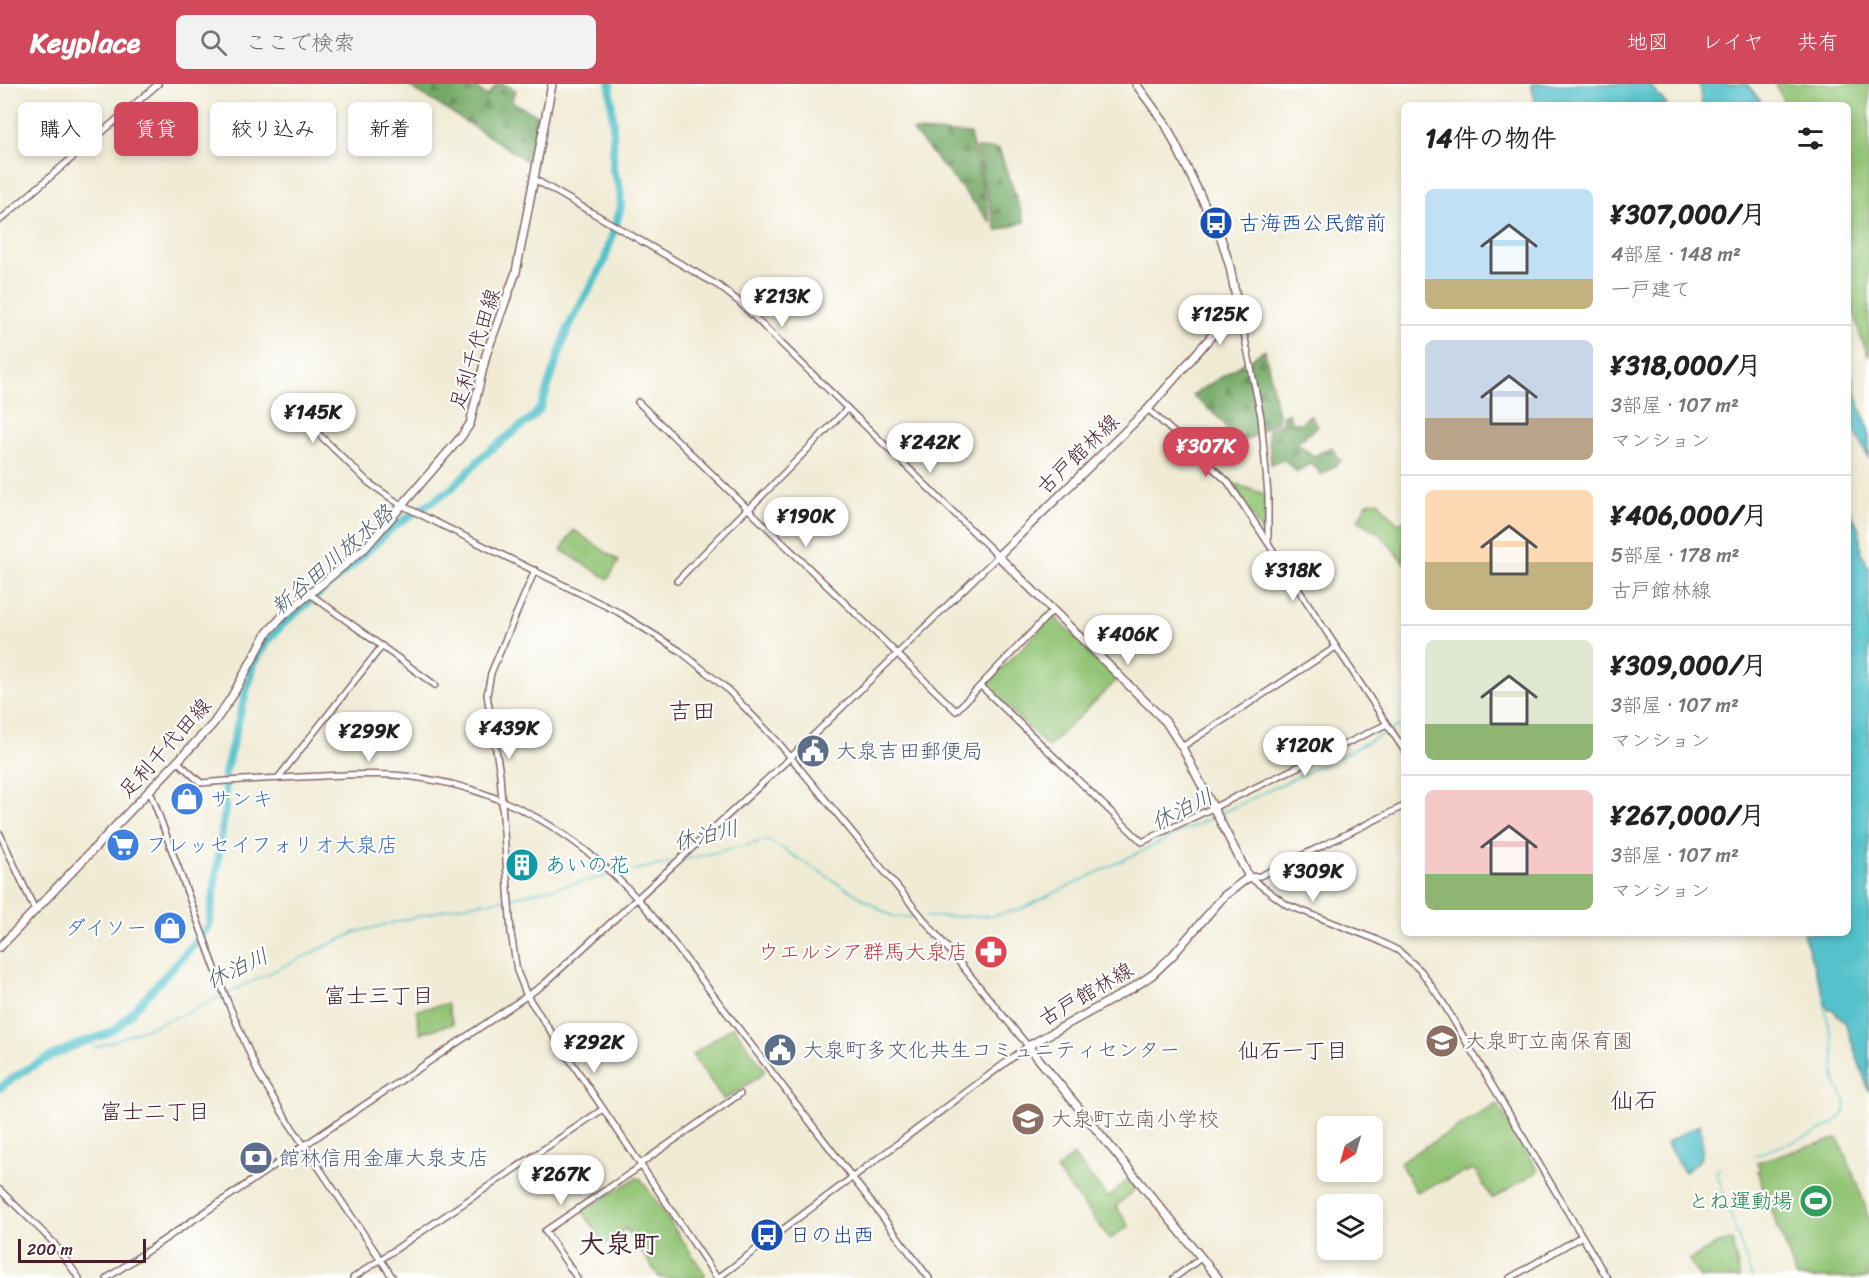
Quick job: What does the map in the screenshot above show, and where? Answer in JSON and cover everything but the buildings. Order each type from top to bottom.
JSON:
[{"type":"main road","name":"足利千代田線","points":[[0,947],[178,762],[219,715],[267,633],[283,616],[355,558],[470,424],[486,355],[516,272],[552,84]]},
{"type":"main road","points":[[1136,84],[1166,125],[1221,238],[1236,298],[1234,312]]},
{"type":"main road","name":"古戸館林線","points":[[998,556],[1148,409],[1234,312]]},
{"type":"main road","points":[[998,556],[1166,722],[1182,747],[1249,877]]},
{"type":"main road","name":"古戸館林線","points":[[1218,1278],[1028,1046],[1152,975],[1172,956],[1220,900],[1249,877]]},
{"type":"street","points":[[0,220],[158,84]]},
{"type":"street","points":[[107,1278],[543,985],[790,758],[998,556],[738,301],[719,286],[534,179]]},
{"type":"street","points":[[1234,312],[1241,319],[1260,407],[1268,495],[1268,543]]},
{"type":"street","points":[[639,402],[956,711],[1053,610]]},
{"type":"street","points":[[677,581],[846,409]]},
{"type":"street","points":[[1148,409],[1228,482],[1401,746]]},
{"type":"street","points":[[296,412],[369,483],[401,505],[535,570],[618,612],[680,651],[739,700],[790,758],[1028,1046],[717,1278],[527,996],[517,971],[502,800],[488,704],[488,684],[535,570]]},
{"type":"street","points":[[311,594],[435,685]]},
{"type":"street","points":[[278,778],[382,646]]},
{"type":"street","points":[[1182,747],[1336,647]]},
{"type":"street","points":[[981,686],[1142,842],[1388,725]]},
{"type":"street","points":[[178,762],[198,782],[392,775],[454,784],[502,800],[538,817],[562,832],[588,851],[638,898],[929,1278]]},
{"type":"street","points":[[150,791],[225,995],[258,1073],[393,1278]]},
{"type":"street","points":[[1249,877],[1260,876],[1401,807]]},
{"type":"street","points":[[0,834],[35,910]]},
{"type":"street","points":[[1249,877],[1287,905],[1392,948],[1421,971],[1442,1000],[1607,1278]]},
{"type":"street","points":[[577,1278],[545,1231],[740,1094]]},
{"type":"street","points":[[353,1278],[603,1109]]},
{"type":"street","points":[[0,1190],[53,1242],[79,1278]]},
{"type":"street","points":[[1510,1278],[1582,1236]]},
{"type":"street","points":[[1174,1278],[1201,1258]]},
{"type":"green space","points":[[406,84],[480,84],[477,89],[487,96],[497,84],[504,84],[516,90],[511,101],[540,117],[535,166]]},
{"type":"green space","points":[[1776,84],[1869,84],[1869,357],[1860,335],[1851,300],[1851,102],[1784,102]]},
{"type":"green space","points":[[913,131],[970,134],[991,223],[924,144]]},
{"type":"green space","points":[[976,148],[999,149],[1025,222],[997,231]]},
{"type":"green space","points":[[1265,350],[1279,420],[1239,445],[1220,419],[1192,395]]},
{"type":"green space","points":[[1288,413],[1292,422],[1301,423],[1310,415],[1318,426],[1297,443],[1314,456],[1331,447],[1341,461],[1322,475],[1311,463],[1296,472],[1285,460],[1271,464],[1268,430],[1283,422],[1282,415]]},
{"type":"green space","points":[[1232,483],[1265,494],[1265,538]]},
{"type":"green space","points":[[1378,501],[1398,524],[1401,522],[1401,559],[1383,537],[1358,520],[1367,503]]},
{"type":"green space","points":[[574,530],[619,561],[608,579],[561,550]]},
{"type":"green space","points":[[1054,616],[1118,679],[1048,747],[985,685]]},
{"type":"green space","points":[[447,1004],[453,1024],[420,1033],[416,1010]]},
{"type":"green space","points":[[733,1026],[765,1070],[762,1075],[724,1100],[692,1055]]},
{"type":"green space","points":[[1497,1104],[1538,1171],[1492,1199],[1474,1169],[1416,1192],[1401,1161]]},
{"type":"green space","name":"とね運動場","points":[[1838,1138],[1858,1184],[1869,1219],[1869,1278],[1797,1278],[1757,1171],[1760,1170],[1757,1162]]},
{"type":"green space","points":[[1073,1155],[1108,1198],[1128,1179],[1136,1189],[1116,1206],[1129,1226],[1110,1239],[1056,1170]]},
{"type":"green space","points":[[636,1178],[641,1179],[705,1274],[704,1278],[660,1278],[626,1229],[605,1244],[582,1211]]},
{"type":"green space","points":[[1732,1240],[1740,1278],[1700,1278],[1689,1260],[1720,1242]]},
{"type":"water","points":[[1531,84],[1649,84],[1664,102],[1535,102]]},
{"type":"water","points":[[1699,84],[1747,84],[1760,102],[1702,102]]},
{"type":"water","points":[[1851,372],[1869,433],[1869,459],[1851,423]]},
{"type":"water","points":[[1851,513],[1859,529],[1861,551],[1869,569],[1869,1092],[1845,1022],[1832,1009],[1828,1009],[1804,936],[1851,936]]},
{"type":"water","points":[[1700,1124],[1703,1147],[1701,1157],[1684,1172],[1666,1143]]},
{"type":"waterway","name":"新谷田川放水路","points":[[0,1088],[19,1074],[61,1051],[118,1027],[199,939],[209,925],[225,810],[225,773],[253,664],[268,640],[284,623],[393,527],[450,490],[484,455],[534,416],[541,407],[568,328],[604,262],[621,207],[620,188],[613,170],[610,84]]},
{"type":"waterway","name":"休泊川","points":[[1219,814],[1401,725]]},
{"type":"waterway","name":"休泊川","points":[[924,917],[992,916],[1019,910],[1215,816]]},
{"type":"waterway","name":"休泊川","points":[[683,860],[770,841],[886,913],[895,917],[919,917]]},
{"type":"waterway","name":"休泊川","points":[[616,874],[673,862]]},
{"type":"waterway","name":"休泊川","points":[[510,898],[611,875]]},
{"type":"waterway","name":"休泊川","points":[[89,1040],[95,1048],[184,1014],[356,932],[460,906],[506,899]]},
{"type":"waterway","points":[[1756,1155],[1822,1130],[1843,1114],[1846,1103],[1834,1075],[1833,1045],[1824,995]]},
{"type":"waterway","points":[[1721,1167],[1716,1171],[1752,1278]]},
{"type":"place","name":"古海西公民館前","points":[[1216,223]]},
{"type":"place","name":"大泉吉田郵便局","points":[[813,751]]},
{"type":"place","name":"サンキ","points":[[187,799]]},
{"type":"place","name":"フレッセイフォリオ大泉店","points":[[123,845]]},
{"type":"place","name":"あいの花","points":[[522,865]]},
{"type":"place","name":"ダイソー","points":[[170,928]]},
{"type":"place","name":"ウエルシア群馬大泉店","points":[[991,952]]},
{"type":"place","name":"大泉町立南保育園","points":[[1442,1041]]},
{"type":"place","name":"大泉町多文化共生コミュニティセンター","points":[[780,1050]]},
{"type":"place","name":"大泉町立南小学校","points":[[1028,1119]]},
{"type":"place","name":"館林信用金庫大泉支店","points":[[256,1158]]},
{"type":"place","name":"とね運動場","points":[[1816,1201]]},
{"type":"place","name":"日の出西","points":[[767,1235]]},
{"type":"district","name":"吉田","points":[[692,711]]},
{"type":"district","name":"富士三丁目","points":[[379,995]]},
{"type":"district","name":"仙石一丁目","points":[[1293,1050]]},
{"type":"district","name":"仙石","points":[[1634,1100]]},
{"type":"district","name":"富士二丁目","points":[[155,1111]]},
{"type":"district","name":"大泉町","points":[[619,1244]]}]
